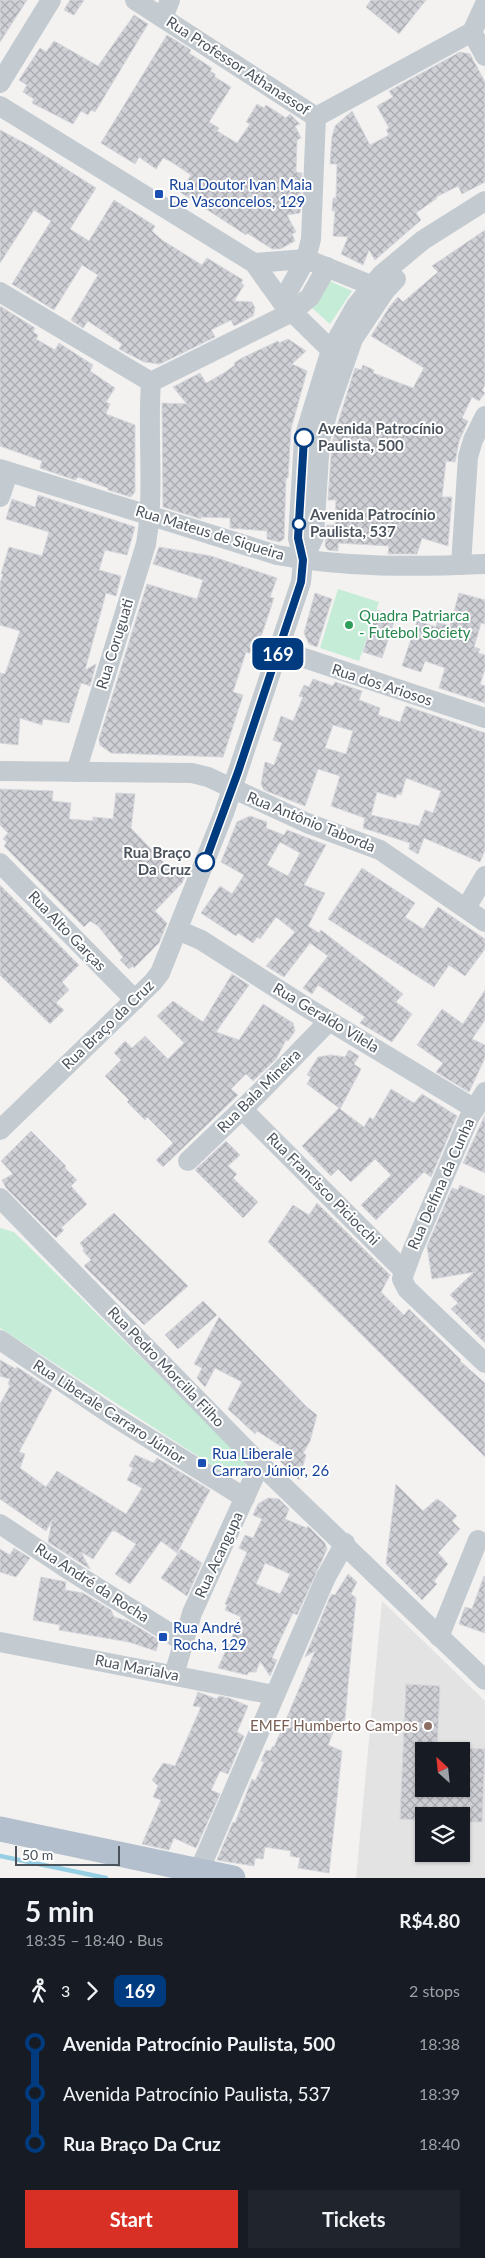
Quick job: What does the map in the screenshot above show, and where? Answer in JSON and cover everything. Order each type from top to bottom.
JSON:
[{"type":"main road","points":[[0,1829],[233,1878]]},
{"type":"street","points":[[0,83],[51,0]]},
{"type":"street","name":"Rua Professor Athanassof","points":[[135,0],[166,9],[316,117]]},
{"type":"street","points":[[287,307],[306,258],[311,238],[316,117],[472,32],[485,4]]},
{"type":"street","points":[[472,32],[485,56]]},
{"type":"street","points":[[0,106],[254,263],[287,307],[338,353]]},
{"type":"street","points":[[379,288],[381,275],[423,240],[485,201]]},
{"type":"street","points":[[379,288],[485,216]]},
{"type":"street","points":[[254,263],[306,258],[379,288]]},
{"type":"street","points":[[0,292],[151,382],[287,307],[310,297],[327,267]]},
{"type":"street","name":"Rua Braço da Cruz","points":[[0,1130],[135,1000],[160,973],[232,790],[301,582],[303,560],[314,537],[320,440],[338,353],[347,320],[379,288]]},
{"type":"street","name":"Rua Coruguati","points":[[76,772],[146,544],[150,514],[149,416],[151,382]]},
{"type":"street","points":[[461,565],[468,457],[473,440],[485,416]]},
{"type":"street","points":[[0,497],[4,471]]},
{"type":"street","name":"Rua Mateus de Siqueira","points":[[4,471],[277,554],[303,560],[330,563],[485,564]]},
{"type":"street","name":"Rua dos Ariosos","points":[[280,650],[485,718]]},
{"type":"street","name":"Rua Antônio Taborda","points":[[0,771],[192,773],[208,777],[232,790],[306,823],[380,850],[485,922]]},
{"type":"street","name":"Rua Alto Garças","points":[[0,862],[135,1000]]},
{"type":"street","points":[[466,908],[485,876]]},
{"type":"street","name":"Rua Geraldo Vilela","points":[[178,930],[201,940],[329,1021],[480,1100]]},
{"type":"street","name":"Rua Bala Mineira","points":[[188,1161],[329,1021]]},
{"type":"street","name":"Rua Delfina da Cunha","points":[[403,1275],[480,1100]]},
{"type":"street","name":"Rua Francisco Piciocchi","points":[[242,1109],[403,1275],[406,1289],[485,1363]]},
{"type":"street","name":"Rua Pedro Morcilla Filho","points":[[0,1198],[260,1464],[345,1543],[485,1680]]},
{"type":"street","name":"Rua Liberale Carraro Júnior","points":[[0,1340],[113,1416],[245,1498]]},
{"type":"street","name":"Rua Acangupa","points":[[174,1676],[192,1613],[260,1464]]},
{"type":"street","name":"Rua André da Rocha","points":[[0,1524],[184,1642]]},
{"type":"street","points":[[439,1637],[478,1540]]},
{"type":"street","points":[[199,1871],[326,1577],[345,1543]]},
{"type":"street","name":"Rua Marialva","points":[[0,1642],[274,1695]]},
{"type":"shaded area","name":"EMEF Humberto Campos","points":[[382,1601],[485,1701],[485,1878],[356,1878]]},
{"type":"green space","points":[[325,279],[352,291],[330,324],[311,307]]},
{"type":"green space","name":"Quadra Patriarca - Futebol Society","points":[[338,589],[379,602],[359,661],[320,648]]},
{"type":"green space","points":[[0,1228],[14,1232],[244,1459],[246,1467],[227,1475],[0,1328]]},
{"type":"building","points":[[0,0],[27,0],[0,42]]},
{"type":"building","points":[[70,0],[84,0],[74,15],[64,10]]},
{"type":"building","points":[[371,0],[426,0],[399,34],[366,7]]},
{"type":"building","points":[[134,15],[148,24],[95,112],[91,110],[88,115],[81,111],[73,124],[32,103],[34,99],[23,92],[27,85],[19,80],[40,48],[46,52],[54,41],[98,66]]},
{"type":"building","points":[[167,35],[191,50],[189,53],[212,68],[210,71],[215,74],[215,77],[231,87],[209,122],[219,128],[217,131],[237,143],[250,124],[246,122],[257,104],[264,108],[266,105],[286,118],[290,114],[300,124],[295,126],[301,138],[297,140],[296,172],[302,173],[300,213],[287,215],[296,232],[292,234],[295,241],[280,249],[272,249],[247,233],[246,235],[180,192],[191,175],[170,161],[163,158],[156,169],[139,157],[135,164],[101,143]]},
{"type":"building","points":[[460,52],[470,54],[485,82],[485,182],[462,194],[458,186],[436,197],[416,213],[421,220],[375,260],[369,250],[363,265],[341,254],[348,237],[333,236],[335,211],[332,211],[333,198],[336,198],[337,164],[330,164],[332,137],[335,126],[352,111],[370,145],[389,135],[386,130],[389,128],[377,106],[393,97],[389,91]]},
{"type":"building","points":[[0,130],[30,146],[96,188],[70,229],[89,241],[114,200],[155,226],[152,231],[162,240],[202,265],[207,258],[243,280],[241,283],[244,285],[234,301],[252,302],[255,308],[253,316],[234,326],[231,320],[211,330],[215,337],[160,364],[144,362],[119,349],[122,344],[88,321],[83,328],[71,320],[98,275],[82,265],[54,310],[12,284],[51,221],[34,210],[0,263]]},
{"type":"building","points":[[485,230],[485,385],[482,390],[485,393],[479,401],[472,397],[462,418],[468,421],[459,441],[455,462],[446,461],[442,497],[452,497],[448,546],[422,538],[417,554],[388,554],[389,546],[338,543],[338,551],[328,550],[325,546],[327,525],[335,525],[336,500],[328,500],[332,442],[355,368],[361,370],[363,365],[374,370],[373,373],[413,388],[424,368],[371,336],[398,297],[403,302],[438,272],[432,266]]},
{"type":"building","points":[[0,306],[35,328],[33,332],[38,335],[36,339],[55,350],[59,343],[93,365],[90,371],[115,388],[106,402],[110,404],[106,414],[135,425],[135,492],[131,497],[108,490],[108,488],[78,477],[75,480],[40,468],[42,461],[0,446]]},
{"type":"building","points":[[288,339],[306,351],[292,364],[307,371],[291,429],[288,478],[286,478],[284,539],[279,542],[267,539],[267,531],[230,528],[230,518],[201,517],[201,519],[163,507],[162,403],[187,404],[173,387],[200,373],[206,383],[224,373],[242,358],[278,341],[279,343]]},
{"type":"building","points":[[38,495],[135,527],[127,555],[105,550],[99,570],[121,576],[116,596],[106,593],[85,670],[96,664],[90,686],[81,683],[69,723],[43,719],[42,725],[20,718],[18,745],[0,743],[0,673],[5,674],[20,631],[0,625],[0,583],[3,574],[1,574],[9,547],[42,556],[49,532],[6,519],[12,499],[35,507]]},
{"type":"building","points":[[159,547],[211,556],[277,578],[270,597],[274,598],[255,655],[246,652],[233,692],[243,695],[223,757],[111,753],[100,745],[99,739],[147,584],[197,599],[203,580],[153,564]]},
{"type":"building","points":[[315,593],[332,599],[317,647],[309,644],[304,633]]},
{"type":"building","points":[[459,593],[485,600],[485,624],[481,623],[474,647],[480,649],[478,653],[485,655],[485,669],[480,684],[485,686],[485,703],[439,688],[445,668],[425,661],[421,672],[402,666],[417,621],[436,627],[437,622],[450,626]]},
{"type":"building","points":[[376,610],[396,616],[382,658],[363,652]]},
{"type":"building","points":[[313,679],[333,686],[335,682],[362,691],[359,700],[380,708],[378,715],[400,722],[406,706],[485,733],[485,850],[480,862],[424,838],[418,854],[409,849],[410,843],[363,828],[365,818],[331,806],[340,776],[318,769],[305,806],[264,790],[261,784],[265,762],[274,765],[282,743],[273,740],[281,716],[293,721],[303,697],[299,696],[304,685],[309,687]],"holes":[[[333,725],[353,731],[346,754],[325,748]],[[406,778],[441,791],[433,813],[425,810],[419,826],[371,815],[377,792],[396,798],[397,794],[401,795]]]},
{"type":"building","points":[[0,789],[53,791],[52,801],[71,803],[69,819],[93,821],[93,817],[113,819],[116,793],[135,794],[131,828],[168,867],[189,867],[182,883],[155,911],[167,923],[159,943],[134,968],[133,966],[129,969],[120,960],[123,957],[98,926],[90,921],[84,927],[4,846],[7,842],[3,839],[8,833],[0,825]]},
{"type":"building","points":[[250,816],[267,822],[266,828],[284,835],[287,830],[326,845],[304,885],[325,893],[308,926],[319,933],[321,930],[403,994],[396,1002],[412,1014],[392,1042],[360,1023],[365,1017],[318,985],[312,994],[303,988],[328,956],[310,943],[284,977],[266,966],[295,932],[276,917],[260,939],[257,937],[253,943],[238,933],[236,936],[201,913],[220,886],[232,894],[244,875],[221,862],[237,822]],"holes":[[[280,842],[300,853],[288,876],[267,865]]]},
{"type":"building","points":[[362,868],[415,903],[405,917],[423,929],[438,907],[485,939],[485,949],[465,976],[449,965],[434,987],[328,919]]},
{"type":"building","points":[[0,885],[79,965],[62,982],[69,990],[56,1003],[64,1010],[50,1024],[0,975]]},
{"type":"building","points":[[232,974],[249,985],[216,1032],[239,1040],[263,1004],[293,1023],[295,1031],[288,1041],[286,1040],[276,1059],[253,1081],[246,1074],[231,1089],[238,1095],[163,1167],[156,1160],[173,1143],[147,1117],[145,1120],[127,1102],[129,1100],[105,1076],[121,1060],[114,1053],[125,1041],[132,1048],[145,1036],[168,1059],[184,1043],[157,1016],[173,1001],[203,1022]]},
{"type":"building","points":[[485,990],[485,1020],[472,1039],[485,1045],[485,1058],[469,1092],[436,1072],[443,1063],[417,1045],[442,1009],[463,1024]]},
{"type":"building","points":[[349,1050],[359,1056],[354,1064],[361,1069],[340,1109],[364,1127],[370,1117],[373,1120],[391,1089],[414,1103],[422,1094],[457,1116],[431,1177],[424,1172],[376,1220],[361,1205],[391,1175],[375,1159],[351,1182],[338,1169],[331,1176],[302,1146],[339,1108],[307,1084],[311,1077],[307,1075],[318,1057],[331,1055],[345,1057]]},
{"type":"building","points":[[485,1115],[485,1173],[463,1163]]},
{"type":"building","points":[[31,1131],[66,1166],[65,1168],[77,1180],[71,1186],[87,1204],[61,1228],[64,1230],[56,1238],[6,1188],[2,1180],[13,1174],[1,1161]]},
{"type":"building","points":[[226,1141],[240,1155],[228,1166],[237,1174],[233,1178],[258,1202],[243,1218],[195,1170]]},
{"type":"building","points":[[460,1185],[485,1196],[485,1343],[451,1309],[458,1303],[450,1295],[474,1272],[432,1279],[427,1246],[452,1188],[458,1190]]},
{"type":"building","points":[[317,1203],[390,1275],[381,1292],[404,1315],[409,1309],[460,1361],[485,1383],[485,1457],[268,1242],[293,1205],[309,1215]]},
{"type":"building","points":[[114,1213],[188,1286],[144,1325],[84,1266],[91,1260],[83,1251],[84,1249],[80,1243]]},
{"type":"building","points":[[203,1301],[217,1315],[178,1349],[165,1335]]},
{"type":"building","points":[[219,1317],[317,1415],[310,1441],[303,1453],[306,1455],[299,1480],[276,1457],[282,1447],[257,1431],[255,1434],[228,1409],[242,1382],[215,1368],[205,1387],[197,1378],[202,1368],[194,1364]]},
{"type":"building","points":[[0,1360],[16,1369],[17,1367],[52,1390],[19,1452],[25,1454],[20,1468],[46,1487],[57,1471],[126,1514],[142,1488],[127,1480],[133,1468],[129,1466],[135,1455],[154,1463],[157,1458],[210,1490],[177,1553],[161,1541],[130,1584],[115,1574],[136,1544],[112,1531],[93,1559],[81,1552],[90,1569],[48,1542],[52,1520],[46,1531],[0,1499],[0,1404],[10,1386],[8,1384],[10,1379],[0,1376]]},
{"type":"building","points":[[396,1484],[423,1511],[437,1499],[442,1502],[457,1516],[452,1521],[460,1529],[438,1553],[448,1564],[434,1581],[437,1584],[422,1600],[386,1564]]},
{"type":"building","points":[[268,1498],[279,1499],[289,1509],[285,1519],[307,1528],[308,1526],[325,1543],[327,1549],[297,1615],[293,1613],[280,1640],[272,1658],[277,1660],[270,1676],[260,1661],[256,1672],[249,1672],[247,1675],[218,1668],[241,1617],[225,1610],[227,1605],[225,1604],[247,1552],[239,1548],[245,1535],[253,1538],[262,1519],[253,1515],[258,1504]],"holes":[[[265,1563],[290,1574],[280,1594],[256,1584]]]},
{"type":"building","points":[[14,1548],[30,1558],[16,1577],[0,1572],[0,1549],[10,1555]]},
{"type":"building","points":[[181,1549],[202,1563],[187,1596],[161,1578]]},
{"type":"building","points":[[348,1574],[357,1582],[351,1594],[356,1598],[344,1729],[336,1725],[328,1745],[342,1751],[329,1873],[298,1868],[300,1858],[290,1856],[291,1851],[265,1847],[263,1859],[255,1858],[254,1866],[217,1860],[233,1822],[235,1823],[252,1779],[255,1781],[264,1762],[261,1761],[266,1750],[270,1751],[274,1747],[288,1715],[315,1651],[305,1657],[330,1597],[332,1594],[335,1595]]},
{"type":"building","points":[[484,1576],[485,1633],[459,1624],[465,1607],[472,1609]]},
{"type":"building","points":[[41,1577],[66,1582],[65,1590],[83,1593],[111,1610],[114,1617],[128,1621],[159,1640],[156,1651],[129,1642],[59,1630],[60,1625],[33,1620]]},
{"type":"building","points":[[406,1684],[440,1686],[437,1742],[415,1742],[415,1798],[470,1798],[470,1748],[485,1749],[482,1822],[470,1822],[470,1807],[415,1807],[415,1820],[400,1819]]},
{"type":"building","points":[[198,1692],[217,1699],[219,1696],[229,1698],[248,1706],[237,1732],[244,1736],[228,1774],[220,1771],[211,1790],[220,1794],[196,1848],[174,1838],[169,1850],[142,1844],[161,1800],[153,1797],[158,1786],[152,1780],[163,1763],[175,1766],[201,1707],[193,1706]]},
{"type":"waterway","points":[[0,1856],[106,1878]]},
{"type":"bus line","name":"169","points":[[205,862],[224,813],[280,650],[301,582],[303,560],[298,538],[304,438]]},
{"type":"place","name":"Rua Doutor Ivan Maia De Vasconcelos, 129","points":[[159,194]]},
{"type":"place","name":"Avenida Patrocínio Paulista, 500","points":[[304,438]]},
{"type":"place","name":"Avenida Patrocínio Paulista, 537","points":[[299,524]]},
{"type":"place","name":"Quadra Patriarca - Futebol Society","points":[[349,625]]},
{"type":"place","name":"Rua Braço Da Cruz","points":[[205,862]]},
{"type":"place","name":"Rua Liberale Carraro Júnior, 26","points":[[202,1463]]},
{"type":"place","name":"Rua André Rocha, 129","points":[[163,1637]]},
{"type":"place","name":"EMEF Humberto Campos","points":[[428,1726]]}]
